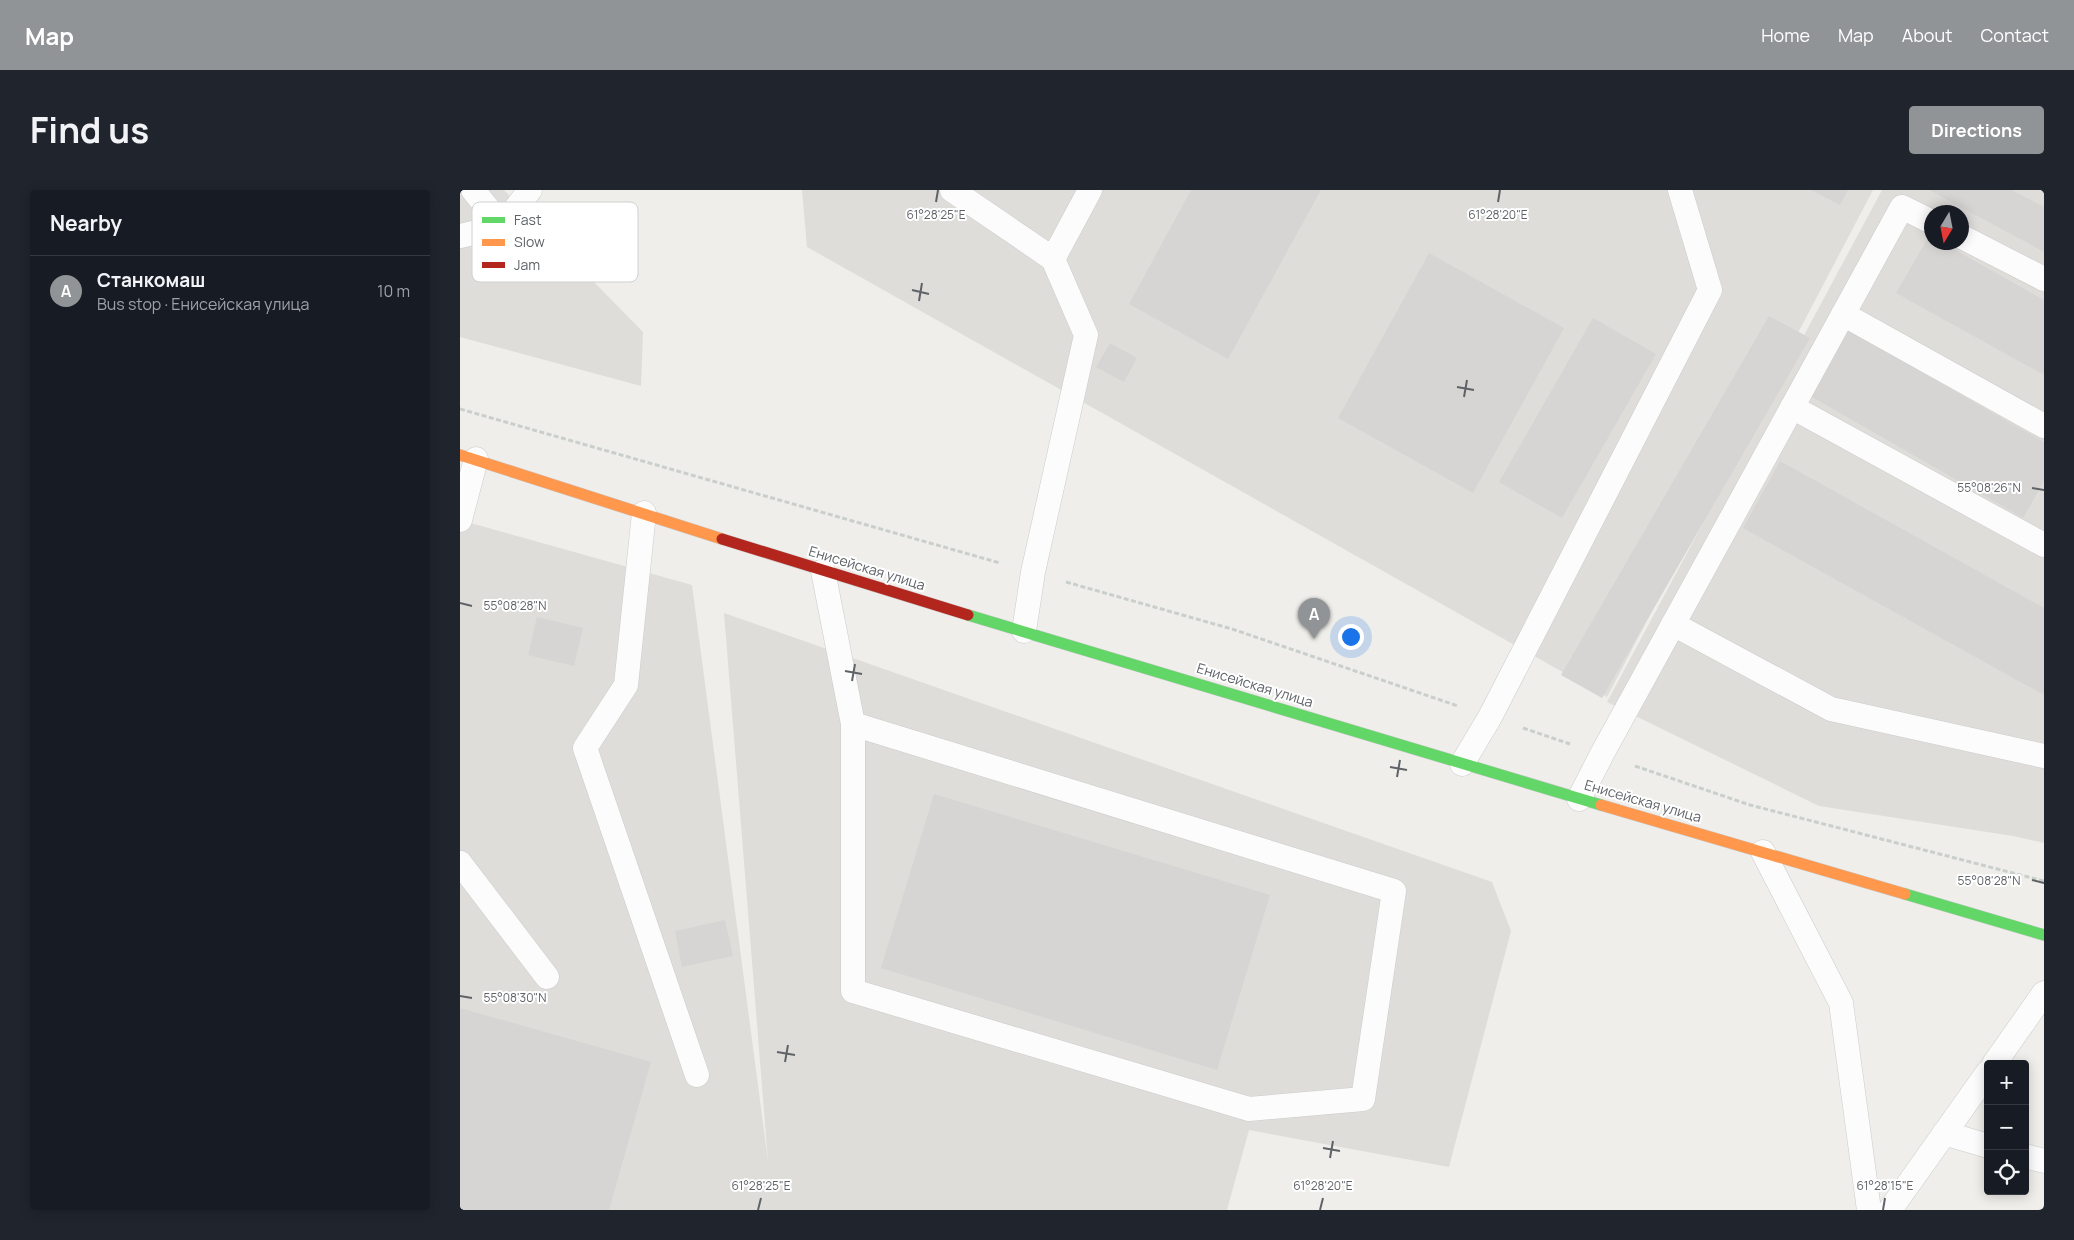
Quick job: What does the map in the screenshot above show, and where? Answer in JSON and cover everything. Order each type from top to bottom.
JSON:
[{"type":"street","name":"Енисейская улица","points":[[468,457],[823,571],[1462,764],[2044,935]]},
{"type":"lane","points":[[473,190],[483,202]]},
{"type":"lane","points":[[521,202],[530,190]]},
{"type":"lane","points":[[952,190],[1053,258],[1086,335],[1033,572],[1024,631]]},
{"type":"lane","points":[[1053,258],[1090,190]]},
{"type":"lane","points":[[1462,764],[1490,717],[1710,290],[1680,190]]},
{"type":"lane","points":[[1579,798],[1902,207],[1924,218]]},
{"type":"lane","points":[[1969,241],[2044,279]]},
{"type":"lane","points":[[1843,314],[2044,426]]},
{"type":"lane","points":[[1792,407],[2044,545]]},
{"type":"lane","points":[[460,520],[468,457]]},
{"type":"lane","points":[[644,513],[626,685],[585,748],[697,1075]]},
{"type":"lane","points":[[823,571],[853,724],[853,991],[1248,1109],[1363,1100],[1394,891],[853,724]]},
{"type":"lane","points":[[1673,624],[1831,709],[2044,756]]},
{"type":"lane","points":[[1763,852],[1841,1003],[1869,1210]]},
{"type":"lane","points":[[460,863],[547,977]]},
{"type":"lane","points":[[1997,1060],[2044,993]]},
{"type":"lane","points":[[1890,1210],[1984,1078]]},
{"type":"lane","points":[[1944,1134],[1984,1145]]},
{"type":"lane","points":[[2029,1157],[2044,1161]]},
{"type":"path","points":[[460,409],[1232,629],[1750,805],[2044,881]]},
{"type":"shaded area","points":[[460,190],[504,190],[516,202],[472,202],[472,282],[594,282],[643,332],[641,386],[460,337]]},
{"type":"shaded area","points":[[802,190],[1873,190],[1607,697],[807,247]]},
{"type":"shaded area","points":[[1882,190],[2044,190],[2044,843],[2013,836],[1819,806],[1607,702]]},
{"type":"shaded area","points":[[460,520],[692,585],[768,1161],[724,613],[1492,882],[1511,931],[1449,1167],[1249,1130],[1227,1210],[460,1210]]},
{"type":"building","points":[[1191,190],[1321,190],[1228,359],[1129,304]]},
{"type":"building","points":[[1811,190],[1848,190],[1840,205]]},
{"type":"building","points":[[1929,190],[2012,190],[2044,207],[2044,252],[1969,212],[1969,205],[1957,205]]},
{"type":"building","points":[[1924,245],[1924,250],[1955,250],[2044,300],[2044,375],[1896,293]]},
{"type":"building","points":[[1429,253],[1564,328],[1473,493],[1338,418]]},
{"type":"building","points":[[1769,316],[1810,338],[1602,698],[1561,675]]},
{"type":"building","points":[[1593,318],[1656,354],[1562,518],[1499,482]]},
{"type":"building","points":[[1842,327],[2044,442],[2044,481],[2023,518],[1805,393]]},
{"type":"building","points":[[1110,343],[1137,358],[1124,382],[1096,367]]},
{"type":"building","points":[[1780,461],[2044,608],[2044,695],[1743,528]]},
{"type":"building","points":[[537,617],[583,628],[574,666],[528,655]]},
{"type":"building","points":[[934,794],[1270,895],[1217,1070],[881,968]]},
{"type":"building","points":[[725,920],[733,956],[682,967],[675,931]]},
{"type":"building","points":[[460,1008],[651,1062],[609,1210],[460,1210]]},
{"type":"traffic: fast","points":[[968,615],[1601,805]]},
{"type":"traffic: fast","points":[[1905,894],[2044,935]]},
{"type":"traffic: slow","points":[[460,455],[722,539]]},
{"type":"traffic: slow","points":[[1601,805],[1905,894]]},
{"type":"traffic: jam","points":[[722,539],[968,615]]},
{"type":"place","name":"Станкомаш","points":[[1314,639]]}]
